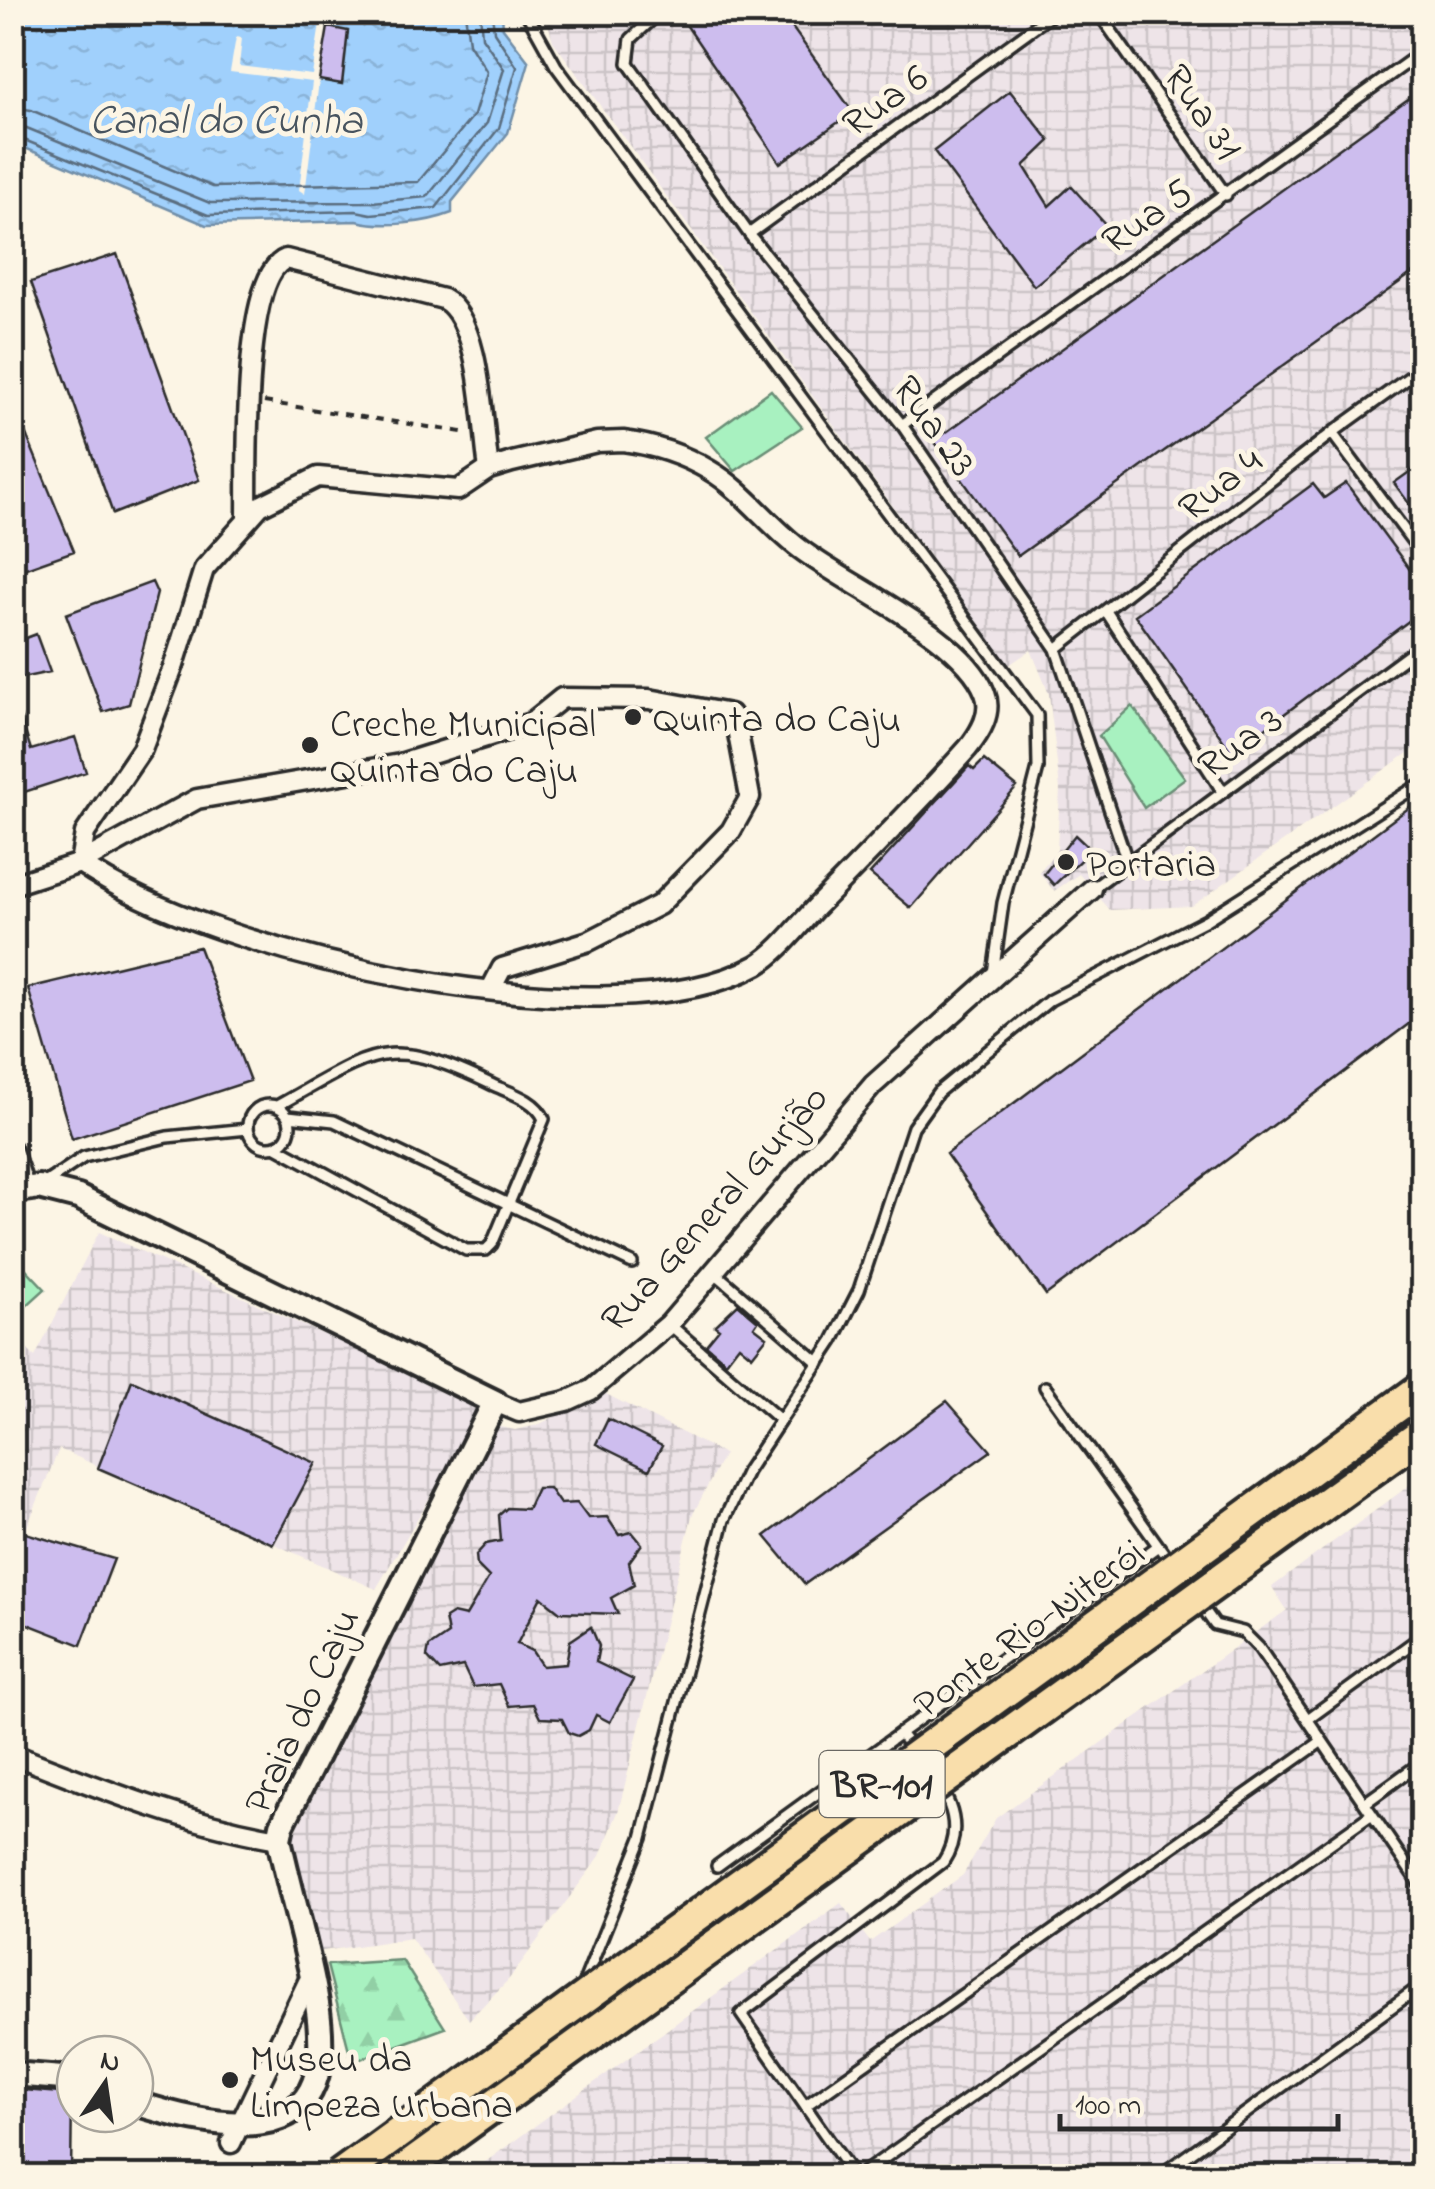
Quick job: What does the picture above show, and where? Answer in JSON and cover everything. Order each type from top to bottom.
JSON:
[{"type":"highway","name":"Ponte Rio-Niterói","points":[[339,2176],[1422,1388]]},
{"type":"highway","name":"Ponte Rio-Niterói","points":[[396,2176],[1422,1434]]},
{"type":"street","points":[[247,518],[250,400],[260,290],[277,262],[298,259],[443,300],[457,309],[474,362],[490,469]]},
{"type":"street","points":[[597,442],[649,444],[686,458],[737,490],[824,567],[930,632],[977,678],[987,697],[986,716],[968,748],[876,849],[752,967],[669,989],[608,996],[492,989],[383,974],[284,953],[153,903],[80,864],[85,833],[142,750],[174,666],[204,569],[247,518],[280,494],[318,477],[458,490],[490,469],[597,442]]},
{"type":"street","points":[[12,884],[80,864],[197,799],[400,764],[531,723],[548,708],[570,697],[649,700],[730,714],[736,723],[751,785],[748,804],[731,831],[678,889],[640,918],[590,941],[509,965],[498,974],[492,989]]},
{"type":"street","name":"Rua General Gurjão","points":[[25,1188],[78,1197],[518,1412],[567,1401],[591,1390],[669,1324],[872,1085],[1092,889]]},
{"type":"street","points":[[12,1151],[25,1188]]},
{"type":"street","name":"Praia do Caju","points":[[250,2144],[306,2121],[322,2082],[323,2061],[279,1840],[287,1811],[495,1402]]},
{"type":"street","points":[[12,1754],[103,1790],[237,1832],[279,1840]]},
{"type":"street","points":[[155,2113],[190,2131],[250,2144],[308,1982]]},
{"type":"street","points":[[12,2074],[55,2077]]},
{"type":"lane","points":[[526,12],[568,82],[1037,714],[1038,768],[1003,903],[992,977]]},
{"type":"lane","name":"Rua 23","points":[[660,12],[631,39],[628,63],[748,234],[902,424],[1056,649],[1127,861]]},
{"type":"lane","name":"Rua 6","points":[[748,234],[1055,12]]},
{"type":"lane","name":"Rua 31","points":[[1098,12],[1226,196]]},
{"type":"lane","name":"Rua 5","points":[[902,424],[1226,196],[1422,52]]},
{"type":"lane","name":"Rua 4","points":[[1056,649],[1332,432],[1422,368]]},
{"type":"lane","points":[[1332,432],[1422,554]]},
{"type":"lane","points":[[1106,611],[1221,790]]},
{"type":"lane","name":"Rua 3","points":[[1092,889],[1422,644]]},
{"type":"lane","points":[[356,2176],[566,2022],[642,1838],[724,1520],[747,1471],[819,1363],[859,1290],[913,1127],[938,1092],[1050,1000],[1206,920],[1422,783]]},
{"type":"lane","points":[[390,1051],[439,1059],[541,1111],[542,1129],[486,1250],[466,1250],[275,1146],[255,1142],[248,1129],[256,1109],[278,1106],[369,1054],[390,1051]]},
{"type":"lane","points":[[275,1146],[290,1131],[288,1116],[278,1106]]},
{"type":"lane","points":[[288,1116],[334,1121],[632,1262]]},
{"type":"lane","points":[[25,1188],[84,1157],[167,1137],[248,1129]]},
{"type":"lane","points":[[713,1271],[819,1363]]},
{"type":"lane","points":[[669,1324],[780,1420]]},
{"type":"lane","points":[[1045,1388],[1215,1625],[1243,1632],[1259,1648],[1422,1888]]},
{"type":"lane","points":[[718,1866],[1158,1546]]},
{"type":"lane","points":[[1308,1719],[1422,1636]]},
{"type":"lane","points":[[900,1733],[952,1804],[957,1826],[953,1846],[942,1862],[741,2014],[856,2176],[1372,1814]]},
{"type":"lane","points":[[805,2106],[1322,1741]]},
{"type":"lane","points":[[1365,1803],[1422,1762]]},
{"type":"lane","points":[[1159,2176],[1422,1985]]},
{"type":"path","points":[[250,400],[484,436]]},
{"type":"shaded area","points":[[545,13],[1422,13],[1422,743],[1192,906],[1110,910],[1079,874],[1054,891],[1039,872],[1057,850],[1060,789],[1049,694],[1031,650],[1009,665],[553,41]]},
{"type":"shaded area","points":[[99,1232],[483,1407],[376,1589],[59,1449],[24,1534],[13,1529],[12,1335],[35,1357]]},
{"type":"shaded area","points":[[602,1392],[724,1454],[692,1516],[618,1812],[600,1856],[509,1979],[469,2020],[411,1938],[309,1953],[293,1837],[494,1426],[515,1430],[538,1425]]},
{"type":"shaded area","points":[[1422,1476],[1422,2176],[466,2176],[841,1903],[870,1942],[963,1875],[996,1818],[1287,1610],[1272,1587]]},
{"type":"green space","points":[[771,390],[802,427],[735,471],[706,437]]},
{"type":"green space","points":[[1132,706],[1185,778],[1144,808],[1099,736]]},
{"type":"green space","points":[[13,1255],[45,1289],[12,1318]]},
{"type":"green space","points":[[402,1960],[445,2028],[352,2062],[327,1965]]},
{"type":"water","name":"Canal do Cunha","points":[[12,13],[502,13],[503,28],[529,62],[508,133],[452,202],[452,213],[392,224],[357,221],[206,225],[13,143]]},
{"type":"pier","points":[[337,13],[348,13],[329,27],[348,31],[342,84],[319,81],[305,194],[299,190],[312,82],[230,72],[236,37],[242,38],[239,66],[312,75],[320,24]]},
{"type":"building","points":[[700,12],[781,12],[853,112],[780,163],[685,23]]},
{"type":"building","points":[[328,27],[348,31],[342,84],[319,80]]},
{"type":"building","points":[[1422,89],[1422,266],[1018,556],[934,441]]},
{"type":"building","points":[[1010,91],[1050,141],[1024,166],[1049,206],[1071,186],[1107,226],[1034,286],[934,151]]},
{"type":"building","points":[[117,254],[199,480],[113,514],[31,282]]},
{"type":"building","points":[[12,400],[74,551],[12,573]]},
{"type":"building","points":[[1422,463],[1422,521],[1394,483]]},
{"type":"building","points":[[1346,483],[1422,586],[1422,611],[1232,753],[1135,615],[1313,484],[1324,498]]},
{"type":"building","points":[[152,582],[157,593],[129,704],[103,712],[66,614]]},
{"type":"building","points":[[36,634],[50,672],[12,680],[12,643]]},
{"type":"building","points":[[16,703],[31,750],[75,737],[86,772],[12,796]]},
{"type":"building","points":[[984,760],[1017,787],[911,908],[870,874],[969,766],[974,770]]},
{"type":"building","points":[[1422,798],[1422,1014],[1046,1295],[946,1154]]},
{"type":"building","name":"Portaria","points":[[1075,835],[1091,850],[1054,885],[1044,874]]},
{"type":"building","points":[[199,947],[250,1081],[72,1139],[28,988]]},
{"type":"building","points":[[738,1304],[758,1321],[754,1327],[767,1337],[752,1356],[739,1345],[726,1362],[706,1345],[719,1329],[715,1326]]},
{"type":"building","points":[[132,1380],[316,1463],[273,1544],[98,1468]]},
{"type":"building","points":[[947,1401],[991,1451],[805,1584],[765,1536]]},
{"type":"building","points":[[608,1419],[662,1446],[649,1470],[596,1444]]},
{"type":"building","points":[[537,1488],[549,1488],[560,1504],[577,1503],[588,1518],[607,1517],[619,1535],[632,1532],[642,1544],[629,1562],[634,1585],[611,1598],[618,1614],[560,1612],[541,1597],[517,1644],[532,1651],[542,1666],[566,1664],[570,1641],[591,1627],[599,1646],[596,1662],[633,1680],[610,1722],[596,1715],[589,1730],[578,1736],[569,1733],[562,1719],[540,1718],[533,1704],[509,1706],[499,1684],[473,1687],[463,1666],[440,1671],[427,1657],[429,1647],[448,1634],[445,1618],[453,1613],[466,1616],[489,1577],[477,1565],[476,1555],[486,1544],[501,1541],[499,1515],[507,1508],[527,1509]]},
{"type":"building","points":[[12,1529],[114,1559],[81,1645],[12,1618]]},
{"type":"building","points":[[12,2089],[55,2093],[55,2134],[72,2134],[71,2176],[12,2176]]},
{"type":"place","name":"Quinta do Caju","points":[[633,717]]},
{"type":"place","name":"Creche Municipal Quinta do Caju","points":[[310,745]]},
{"type":"place","name":"Portaria","points":[[1066,862]]},
{"type":"place","name":"Museu da Limpeza Urbana","points":[[230,2080]]}]
